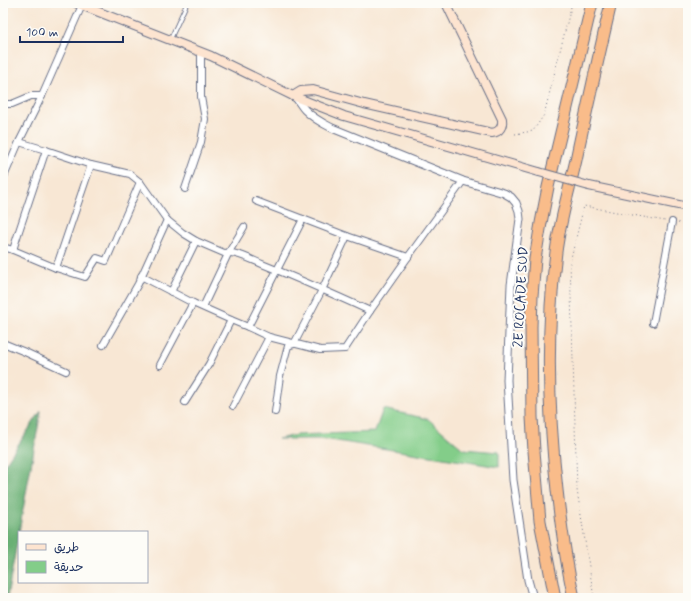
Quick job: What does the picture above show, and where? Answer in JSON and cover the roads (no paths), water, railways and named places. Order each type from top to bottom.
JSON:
[{"type":"highway","name":"2E ROCADE SUD","points":[[555,598],[540,521],[534,450],[532,417],[532,296],[535,259],[546,194],[592,3]]},
{"type":"highway","points":[[574,598],[561,527],[550,414],[549,356],[552,300],[556,251],[611,3]]},
{"type":"main road","points":[[293,96],[301,91],[313,90],[364,104],[492,133],[498,131],[502,126],[502,119],[446,3]]},
{"type":"main road","points":[[80,4],[211,56],[293,96],[344,116],[589,186],[688,207]]},
{"type":"street","points":[[3,179],[19,142],[42,96],[80,4]]},
{"type":"street","points":[[185,189],[201,142],[205,119],[201,97],[201,52]]},
{"type":"street","points":[[3,104],[12,104],[31,96],[42,96]]},
{"type":"street","points":[[293,96],[315,119],[332,128],[463,181],[504,192],[511,197],[516,204],[520,219],[511,285],[507,380],[512,480],[528,580],[533,598]]},
{"type":"street","points":[[19,142],[91,165],[130,174],[140,182],[167,220],[196,241],[224,253],[228,252],[242,256],[370,311]]},
{"type":"street","points":[[13,250],[46,150]]},
{"type":"street","points":[[56,268],[91,165]]},
{"type":"street","points":[[140,276],[193,303],[270,337],[320,350],[345,349],[370,311],[463,181]]},
{"type":"street","points":[[3,247],[85,278],[97,258],[106,261],[140,182]]},
{"type":"street","points":[[256,201],[347,236],[408,257]]},
{"type":"street","points":[[103,345],[138,284],[140,276],[167,220]]},
{"type":"street","points":[[248,327],[276,270],[304,220]]},
{"type":"street","points":[[653,323],[672,222]]},
{"type":"street","points":[[203,307],[228,252],[244,227]]},
{"type":"street","points":[[275,412],[280,376],[288,346],[294,344],[322,290],[347,236]]},
{"type":"street","points":[[171,292],[196,241]]},
{"type":"street","points":[[160,365],[193,303]]},
{"type":"street","points":[[185,402],[209,364],[231,320]]},
{"type":"street","points":[[233,406],[270,337]]},
{"type":"street","points":[[3,343],[66,371]]},
{"type":"lane","points":[[170,40],[187,3]]}]
